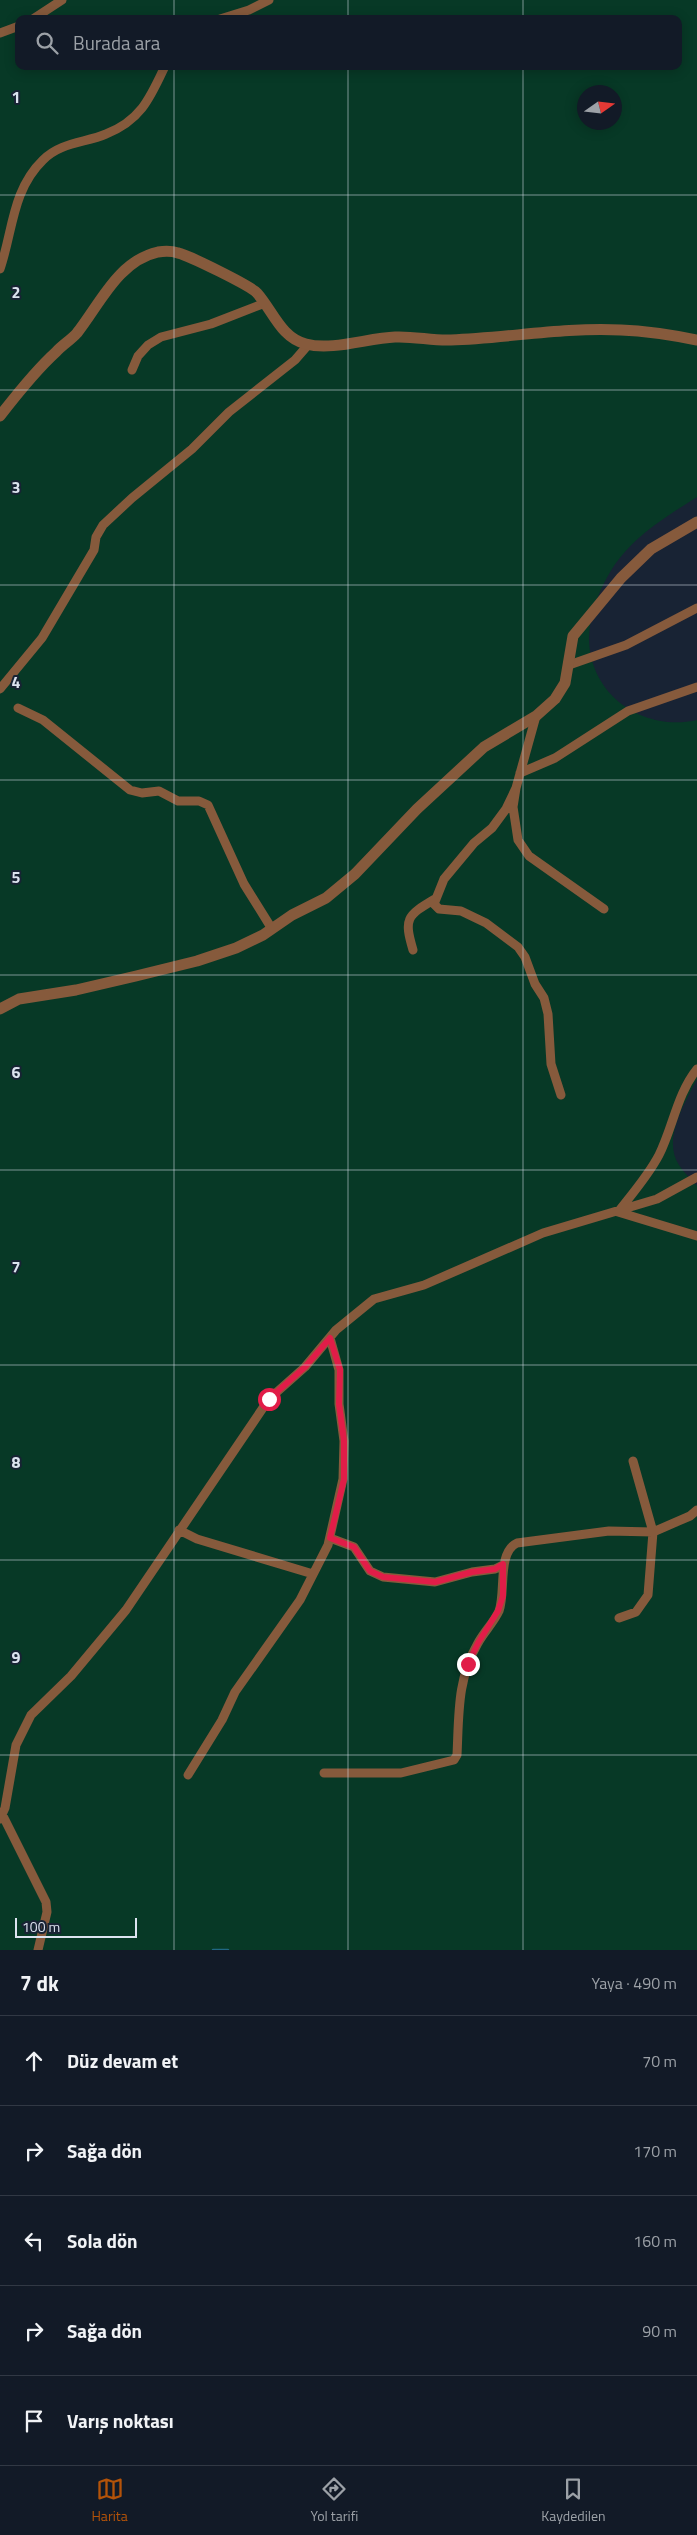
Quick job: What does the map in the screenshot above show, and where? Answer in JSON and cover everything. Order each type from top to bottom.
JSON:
[{"type":"street","points":[[40,15],[62,0]]},
{"type":"street","points":[[233,15],[249,10],[269,0]]},
{"type":"street","points":[[0,33],[15,27]]},
{"type":"street","points":[[0,269],[10,221],[26,180],[43,159],[59,148],[106,134],[132,118],[151,98],[163,70]]},
{"type":"street","points":[[0,416],[32,377],[76,334],[115,280],[145,256],[169,251],[185,255],[256,291],[285,333],[308,345],[326,345],[396,336],[450,341],[564,331],[619,329],[660,333],[697,340]]},
{"type":"street","points":[[132,370],[138,356],[148,345],[161,337],[211,324],[265,304]]},
{"type":"street","points":[[0,689],[51,623],[94,550],[96,537],[103,525],[132,498],[192,450],[229,412],[295,360],[308,345]]},
{"type":"street","points":[[0,1009],[19,999],[76,990],[197,962],[236,948],[272,930],[292,915],[326,898],[355,874],[417,809],[484,748],[536,716],[555,699],[565,683],[573,636],[621,578],[651,549],[697,522]]},
{"type":"street","points":[[569,665],[626,646],[697,608]]},
{"type":"street","points":[[520,773],[555,758],[628,711],[697,688]]},
{"type":"street","points":[[18,708],[43,720],[130,790],[142,793],[159,791],[178,801],[199,801],[208,805],[244,884],[272,930]]},
{"type":"street","points":[[536,716],[516,788],[506,810],[492,828],[457,861],[444,879],[434,904],[439,909],[461,911],[486,923],[518,946],[535,984],[544,998],[548,1014],[551,1064],[561,1095]]},
{"type":"street","points":[[516,788],[514,817],[518,840],[523,849],[604,909]]},
{"type":"street","points":[[413,950],[406,928],[408,921],[420,908],[435,900]]},
{"type":"street","points":[[618,1212],[640,1184],[659,1154],[676,1109],[697,1069]]},
{"type":"street","points":[[38,1950],[47,1912],[46,1902],[1,1816],[8,1795],[16,1745],[31,1715],[70,1676],[126,1610],[269,1399],[305,1367],[330,1338],[374,1299],[424,1285],[543,1233],[658,1199],[697,1177]]},
{"type":"street","points":[[618,1212],[697,1236]]},
{"type":"street","points":[[188,1775],[213,1735],[235,1692],[300,1600],[330,1538],[344,1479],[344,1441],[339,1404],[340,1370],[330,1338]]},
{"type":"street","points":[[619,1618],[636,1612],[648,1595],[653,1532],[633,1461]]},
{"type":"street","points":[[324,1773],[401,1773],[454,1760],[457,1755],[457,1719],[461,1691],[468,1664],[478,1643],[498,1611],[503,1596],[503,1564],[511,1548],[517,1543],[609,1532],[653,1532],[690,1516],[697,1510]]},
{"type":"street","points":[[179,1530],[197,1539],[313,1574]]},
{"type":"street","points":[[330,1538],[354,1547],[370,1571],[383,1577],[435,1582],[472,1572],[495,1569],[503,1564]]},
{"type":"green space","points":[[0,0],[697,0],[697,497],[648,530],[617,562],[605,581],[595,605],[589,630],[589,639],[592,659],[599,677],[610,693],[624,705],[640,715],[658,720],[677,722],[697,720],[697,1079],[677,1121],[673,1144],[674,1155],[679,1165],[697,1186],[697,1950],[0,1950]]},
{"type":"waterway","points":[[213,1950],[228,1950]]},
{"type":"route","points":[[269,1399],[305,1367],[330,1338],[340,1370],[339,1404],[344,1441],[344,1479],[330,1538],[354,1547],[370,1571],[383,1577],[401,1577],[435,1582],[472,1572],[500,1568],[503,1564],[503,1596],[498,1611],[478,1643],[468,1664]]}]
